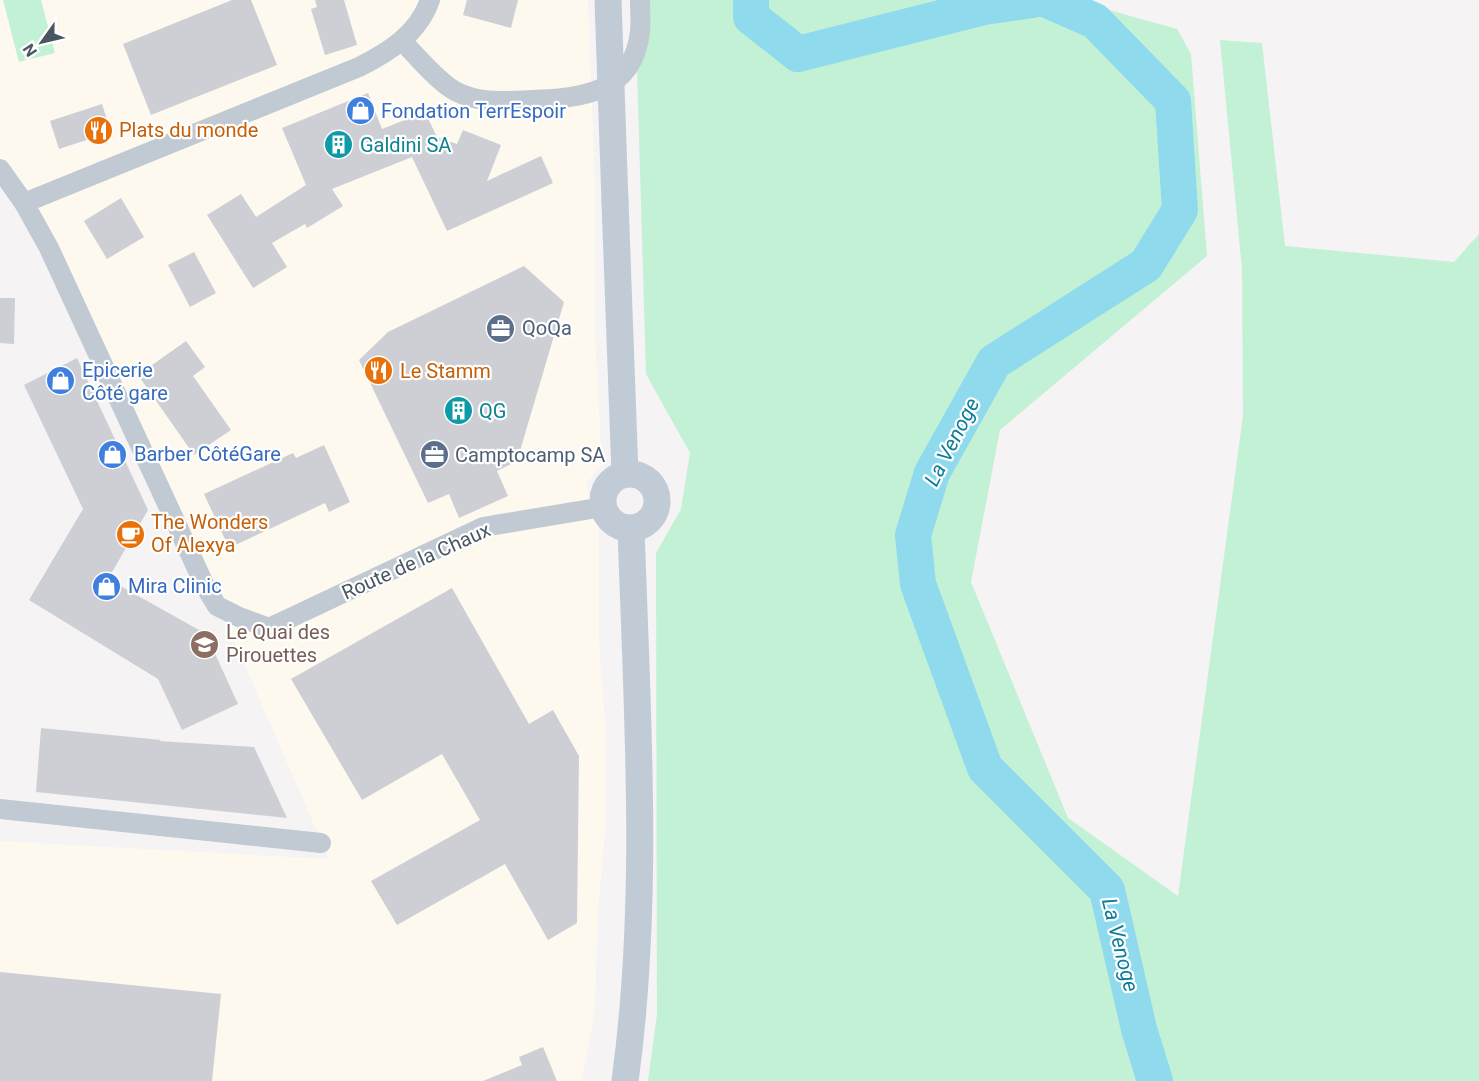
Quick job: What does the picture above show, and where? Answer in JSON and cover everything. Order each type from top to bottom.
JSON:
[{"type":"main road","points":[[608,0],[625,474]]},
{"type":"main road","points":[[633,473],[649,482],[657,497],[657,507],[653,515],[647,522],[631,528],[613,523],[603,507],[602,498],[609,482],[625,474],[633,473]]},
{"type":"main road","points":[[625,1081],[638,944],[640,839],[631,528]]},
{"type":"street","points":[[0,169],[24,203],[381,56],[402,41],[418,24],[430,0]]},
{"type":"street","points":[[402,41],[444,83],[455,91],[476,99],[498,101],[568,98],[595,92],[616,80],[627,69],[633,58],[640,32],[640,0]]},
{"type":"street","name":"Route de la Chaux","points":[[24,203],[48,248],[205,586],[217,606],[269,628],[483,527],[603,507]]},
{"type":"street","points":[[0,809],[321,843]]},
{"type":"shaded area","points":[[0,0],[588,0],[595,184],[595,335],[602,465],[586,484],[599,530],[599,642],[606,733],[605,835],[598,911],[595,1010],[582,1081],[0,1081],[0,841],[329,859],[134,411],[0,169]]},
{"type":"green space","points":[[3,0],[41,0],[55,53],[19,62]]},
{"type":"green space","points":[[635,0],[1073,0],[1177,29],[1191,54],[1207,256],[1000,430],[971,582],[1068,818],[1178,896],[1243,416],[1242,269],[1220,40],[1262,43],[1285,246],[1454,262],[1479,234],[1479,1081],[648,1081],[657,1014],[656,553],[681,509],[690,453],[646,374]]},
{"type":"building","points":[[232,0],[251,0],[277,65],[151,115],[123,44]]},
{"type":"building","points":[[315,0],[344,0],[357,45],[325,55],[311,9],[317,7]]},
{"type":"building","points":[[467,0],[518,0],[511,28],[463,15]]},
{"type":"building","points":[[368,93],[382,129],[425,112],[437,137],[457,144],[463,130],[501,145],[487,181],[541,156],[553,183],[447,231],[412,157],[332,189],[343,206],[307,228],[305,224],[272,243],[287,267],[253,288],[207,215],[241,194],[256,217],[306,185],[282,128]]},
{"type":"building","points":[[102,104],[111,132],[59,149],[50,121]]},
{"type":"building","points":[[121,198],[144,237],[107,259],[84,221]]},
{"type":"building","points":[[194,252],[216,293],[190,307],[168,265]]},
{"type":"building","name":"QG","points":[[524,266],[564,302],[517,461],[497,471],[508,496],[459,518],[449,494],[428,503],[359,360],[388,332]]},
{"type":"building","points":[[0,298],[15,298],[14,344],[0,343]]},
{"type":"building","points":[[186,341],[205,367],[193,376],[231,430],[194,455],[138,375]]},
{"type":"building","points":[[77,358],[148,510],[108,579],[206,634],[238,704],[182,730],[158,679],[29,600],[83,509],[24,385]]},
{"type":"building","points":[[324,445],[350,502],[329,512],[325,503],[229,548],[204,494],[293,453],[296,458]]},
{"type":"building","points":[[452,588],[529,724],[553,710],[579,756],[577,923],[548,940],[505,864],[397,925],[371,881],[480,820],[442,754],[362,800],[291,679]]},
{"type":"building","points":[[41,728],[161,740],[159,741],[254,747],[287,818],[36,792]]},
{"type":"building","points":[[0,972],[221,994],[212,1081],[0,1081]]},
{"type":"building","points":[[543,1047],[557,1081],[483,1081],[522,1065],[519,1057]]},
{"type":"waterway","name":"La Venoge","points":[[751,0],[751,17],[798,54],[984,7],[1033,0]]},
{"type":"waterway","name":"La Venoge","points":[[1047,0],[1095,21],[1173,101],[1180,210],[1146,265],[994,362],[932,473],[913,535],[918,584],[985,768],[1107,890],[1139,1029],[1155,1081]]},
{"type":"place","name":"Fondation TerrEspoir","points":[[360,111]]},
{"type":"place","name":"Plats du monde","points":[[98,130]]},
{"type":"place","name":"Galdini SA","points":[[339,145]]},
{"type":"place","name":"QoQa","points":[[501,328]]},
{"type":"place","name":"Le Stamm","points":[[379,371]]},
{"type":"place","name":"Epicerie Côté gare","points":[[61,381]]},
{"type":"place","name":"QG","points":[[458,411]]},
{"type":"place","name":"Barber CôtéGare","points":[[113,454]]},
{"type":"place","name":"Camptocamp SA","points":[[434,455]]},
{"type":"place","name":"The Wonders Of Alexya","points":[[130,534]]},
{"type":"place","name":"Mira Clinic","points":[[107,586]]},
{"type":"place","name":"Le Quai des Pirouettes","points":[[205,644]]}]
